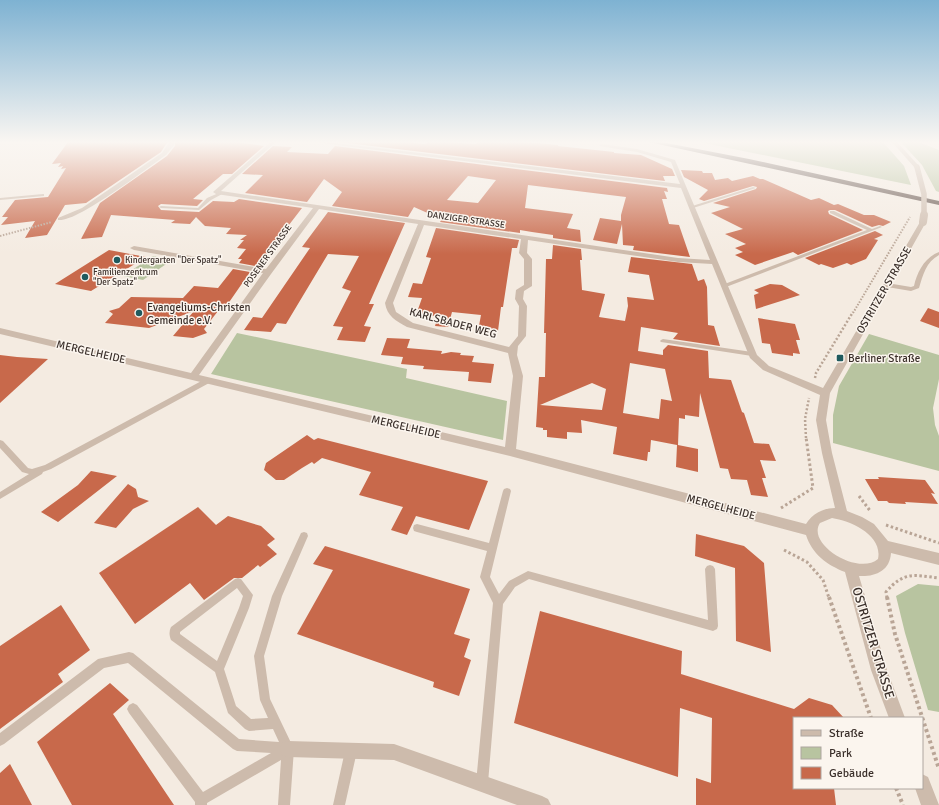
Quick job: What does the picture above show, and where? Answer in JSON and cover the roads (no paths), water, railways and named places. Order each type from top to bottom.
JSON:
[{"type":"highway","points":[[828,179],[939,203]]},
{"type":"highway","points":[[855,179],[939,197]]},
{"type":"street","points":[[60,219],[84,209],[128,179]]},
{"type":"street","points":[[219,192],[234,179]]},
{"type":"street","points":[[622,179],[682,186]]},
{"type":"street","points":[[679,179],[752,354],[766,368],[825,393]]},
{"type":"street","name":"OSTRITZER STRASSE","points":[[842,514],[827,453],[821,420],[825,393],[923,222],[926,207],[922,179]]},
{"type":"street","name":"DANZIGER STRASSE","points":[[219,192],[678,260],[714,262]]},
{"type":"street","name":"POSENER STRASSE","points":[[194,377],[268,272],[317,207]]},
{"type":"street","name":"KARLSBADER WEG","points":[[422,222],[389,303],[390,311],[397,318],[410,325],[513,351]]},
{"type":"street","points":[[510,452],[518,376],[513,351],[514,346],[522,336],[523,306],[519,300],[520,290],[528,286],[528,259],[523,253],[525,238]]},
{"type":"street","points":[[134,248],[268,272]]},
{"type":"street","name":"MERGELHEIDE","points":[[0,331],[510,452],[811,531]]},
{"type":"street","points":[[827,514],[842,514],[863,523],[872,530],[884,546],[886,554],[884,562],[879,567],[871,570],[850,568],[838,563],[819,548],[813,539],[811,531],[812,524],[816,518],[827,514]]},
{"type":"street","points":[[884,546],[939,559]]},
{"type":"street","name":"OSTRITZER STRASSE","points":[[850,568],[879,670],[897,717]]},
{"type":"street","points":[[288,750],[394,752],[542,805]]},
{"type":"street","points":[[923,786],[930,805]]},
{"type":"lane","points":[[691,207],[754,188]]},
{"type":"lane","points":[[161,207],[199,209],[219,192]]},
{"type":"lane","points":[[0,199],[43,195]]},
{"type":"lane","points":[[832,212],[871,230]]},
{"type":"lane","points":[[724,286],[880,227]]},
{"type":"lane","points":[[887,285],[911,290],[917,287],[917,282],[928,262],[933,255],[939,254]]},
{"type":"lane","points":[[663,341],[752,354]]},
{"type":"lane","points":[[0,496],[48,466],[209,380]]},
{"type":"lane","points":[[0,443],[25,470],[32,472],[48,466]]},
{"type":"lane","points":[[498,603],[485,577],[507,491]]},
{"type":"lane","points":[[417,528],[492,548]]},
{"type":"lane","points":[[284,805],[288,750],[265,700],[259,656],[276,596],[304,536]]},
{"type":"lane","points":[[482,783],[498,603],[512,584],[528,575],[713,626],[710,569]]},
{"type":"lane","points":[[219,669],[248,595],[238,582],[175,630],[175,636],[219,669],[232,709],[248,725],[276,724]]},
{"type":"lane","points":[[0,740],[102,662],[129,657],[237,745],[288,750]]},
{"type":"lane","points":[[133,709],[201,802],[288,750]]},
{"type":"lane","points":[[339,805],[350,751]]},
{"type":"place","name":"Kindergarten \"Der Spatz\"","points":[[117,260]]},
{"type":"place","name":"Familienzentrum \"Der Spatz\"","points":[[85,277]]},
{"type":"place","name":"Evangeliums-Christen Gemeinde e.V.","points":[[139,313]]},
{"type":"place","name":"Berliner Straße","points":[[840,358]]}]
